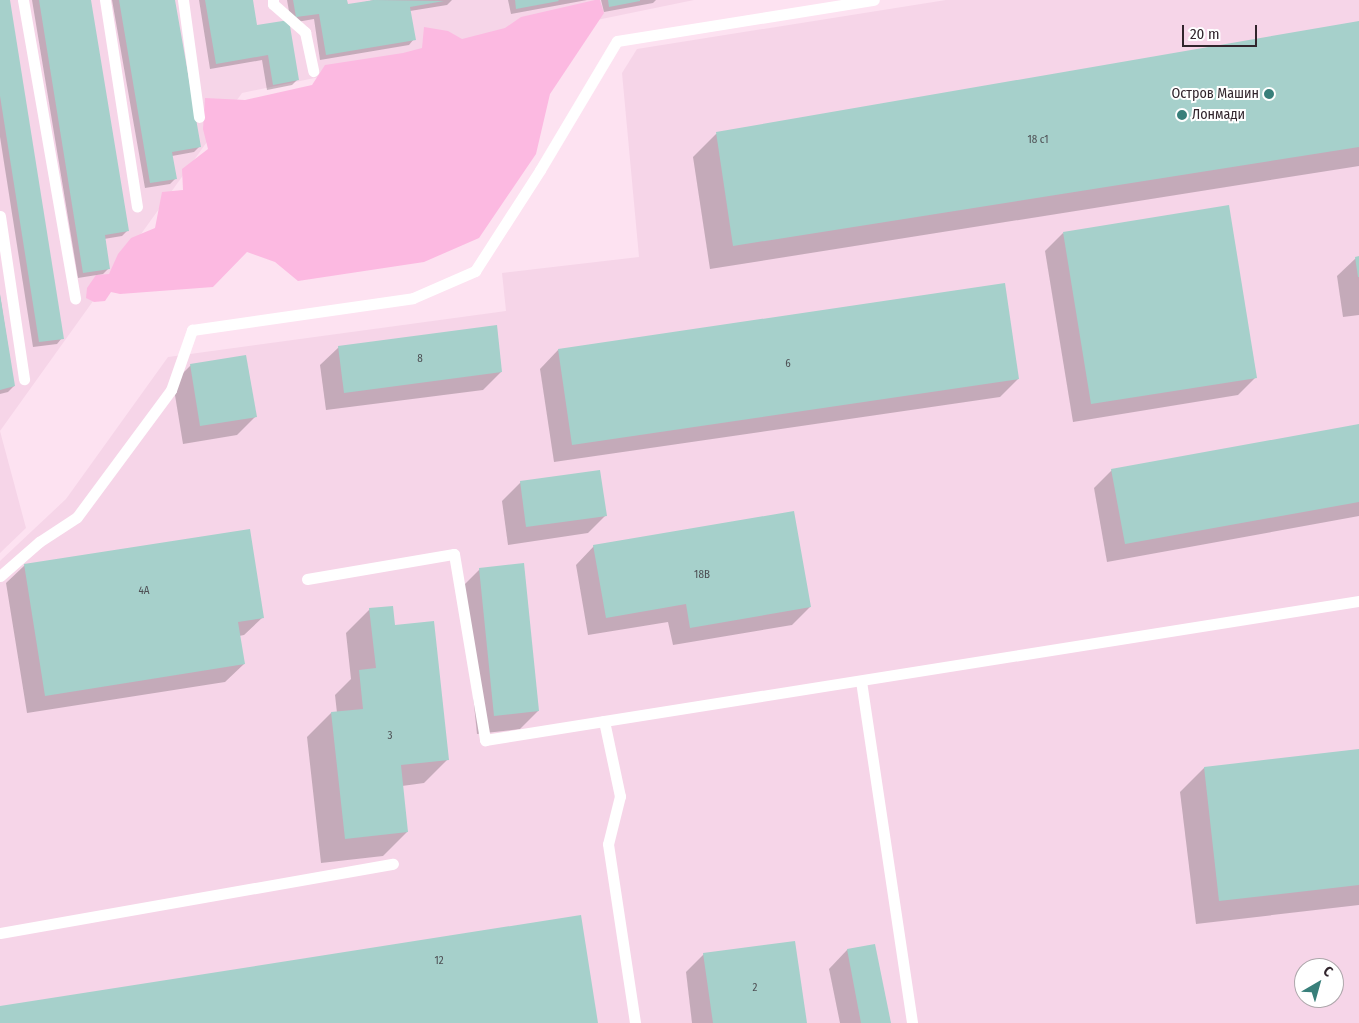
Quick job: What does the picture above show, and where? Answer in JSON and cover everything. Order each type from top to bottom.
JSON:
[{"type":"lane","points":[[23,0],[75,299]]},
{"type":"lane","points":[[105,0],[137,207]]},
{"type":"lane","points":[[184,0],[199,117]]},
{"type":"lane","points":[[273,0],[273,4],[305,32],[314,71]]},
{"type":"lane","points":[[0,576],[39,542],[77,517],[171,390],[192,330],[413,298],[475,270],[540,170],[617,41],[874,0]]},
{"type":"lane","points":[[0,216],[24,379]]},
{"type":"lane","points":[[307,579],[454,554],[485,740],[1359,601]]},
{"type":"lane","points":[[861,681],[912,1023]]},
{"type":"lane","points":[[604,721],[620,796],[608,844],[635,1023]]},
{"type":"lane","points":[[0,933],[393,864]]},
{"type":"shaded area","points":[[0,0],[694,0],[242,93],[0,431]]},
{"type":"shaded area","points":[[600,0],[604,13],[550,94],[536,154],[479,238],[424,262],[298,281],[275,262],[247,252],[213,287],[120,294],[111,292],[105,301],[94,302],[86,298],[87,288],[96,275],[109,274],[118,254],[131,238],[155,228],[162,192],[183,190],[182,169],[208,149],[203,129],[205,98],[245,100],[312,85],[325,65],[403,53],[422,48],[424,27],[448,31],[462,39],[505,28],[521,17]]},
{"type":"shaded area","points":[[946,0],[1359,0],[1359,1023],[0,1023],[0,561],[66,499],[168,357],[506,311],[502,273],[639,257],[622,73],[637,49]]},
{"type":"shaded area","points":[[0,431],[26,528],[0,553]]},
{"type":"building","points":[[0,0],[10,0],[64,339],[39,342],[0,96]]},
{"type":"building","points":[[39,0],[91,0],[129,231],[105,235],[110,269],[83,273]]},
{"type":"building","points":[[119,0],[175,0],[201,147],[172,152],[177,179],[150,183]]},
{"type":"building","points":[[205,0],[253,0],[257,25],[289,20],[299,80],[273,85],[268,55],[216,64]]},
{"type":"building","points":[[293,0],[347,0],[348,4],[374,0],[444,1],[410,7],[416,40],[326,55],[319,14],[296,17]]},
{"type":"building","points":[[515,0],[558,0],[559,1],[516,9]]},
{"type":"building","points":[[608,0],[640,0],[640,1],[609,7]]},
{"type":"building","points":[[1359,21],[1359,147],[733,246],[716,132]]},
{"type":"building","points":[[1229,205],[1257,378],[1091,404],[1063,232]]},
{"type":"building","points":[[1359,256],[1359,277],[1358,277],[1355,257]]},
{"type":"building","points":[[1005,283],[1019,379],[572,445],[558,349]]},
{"type":"building","points":[[0,294],[15,386],[0,390]]},
{"type":"building","points":[[497,325],[502,372],[344,393],[338,346]]},
{"type":"building","points":[[246,355],[257,417],[200,426],[190,364]]},
{"type":"building","points":[[1359,424],[1359,502],[1125,544],[1111,469]]},
{"type":"building","points":[[600,470],[607,516],[526,527],[520,481]]},
{"type":"building","points":[[794,511],[811,607],[690,628],[686,604],[606,618],[593,545]]},
{"type":"building","points":[[250,529],[264,618],[238,622],[245,664],[45,696],[24,564]]},
{"type":"building","points":[[524,563],[539,711],[494,716],[479,568]]},
{"type":"building","points":[[393,606],[395,625],[434,621],[449,760],[401,765],[408,832],[345,839],[331,712],[363,709],[359,670],[376,668],[369,608]]},
{"type":"building","points":[[1359,749],[1359,885],[1219,901],[1204,767]]},
{"type":"building","points":[[581,915],[598,1023],[0,1023],[0,1006]]},
{"type":"building","points":[[795,941],[807,1023],[713,1023],[703,953]]},
{"type":"building","points":[[875,944],[891,1023],[861,1023],[847,949]]},
{"type":"place","name":"Остров Машин","points":[[1269,94]]},
{"type":"place","name":"Лонмади","points":[[1182,115]]}]
